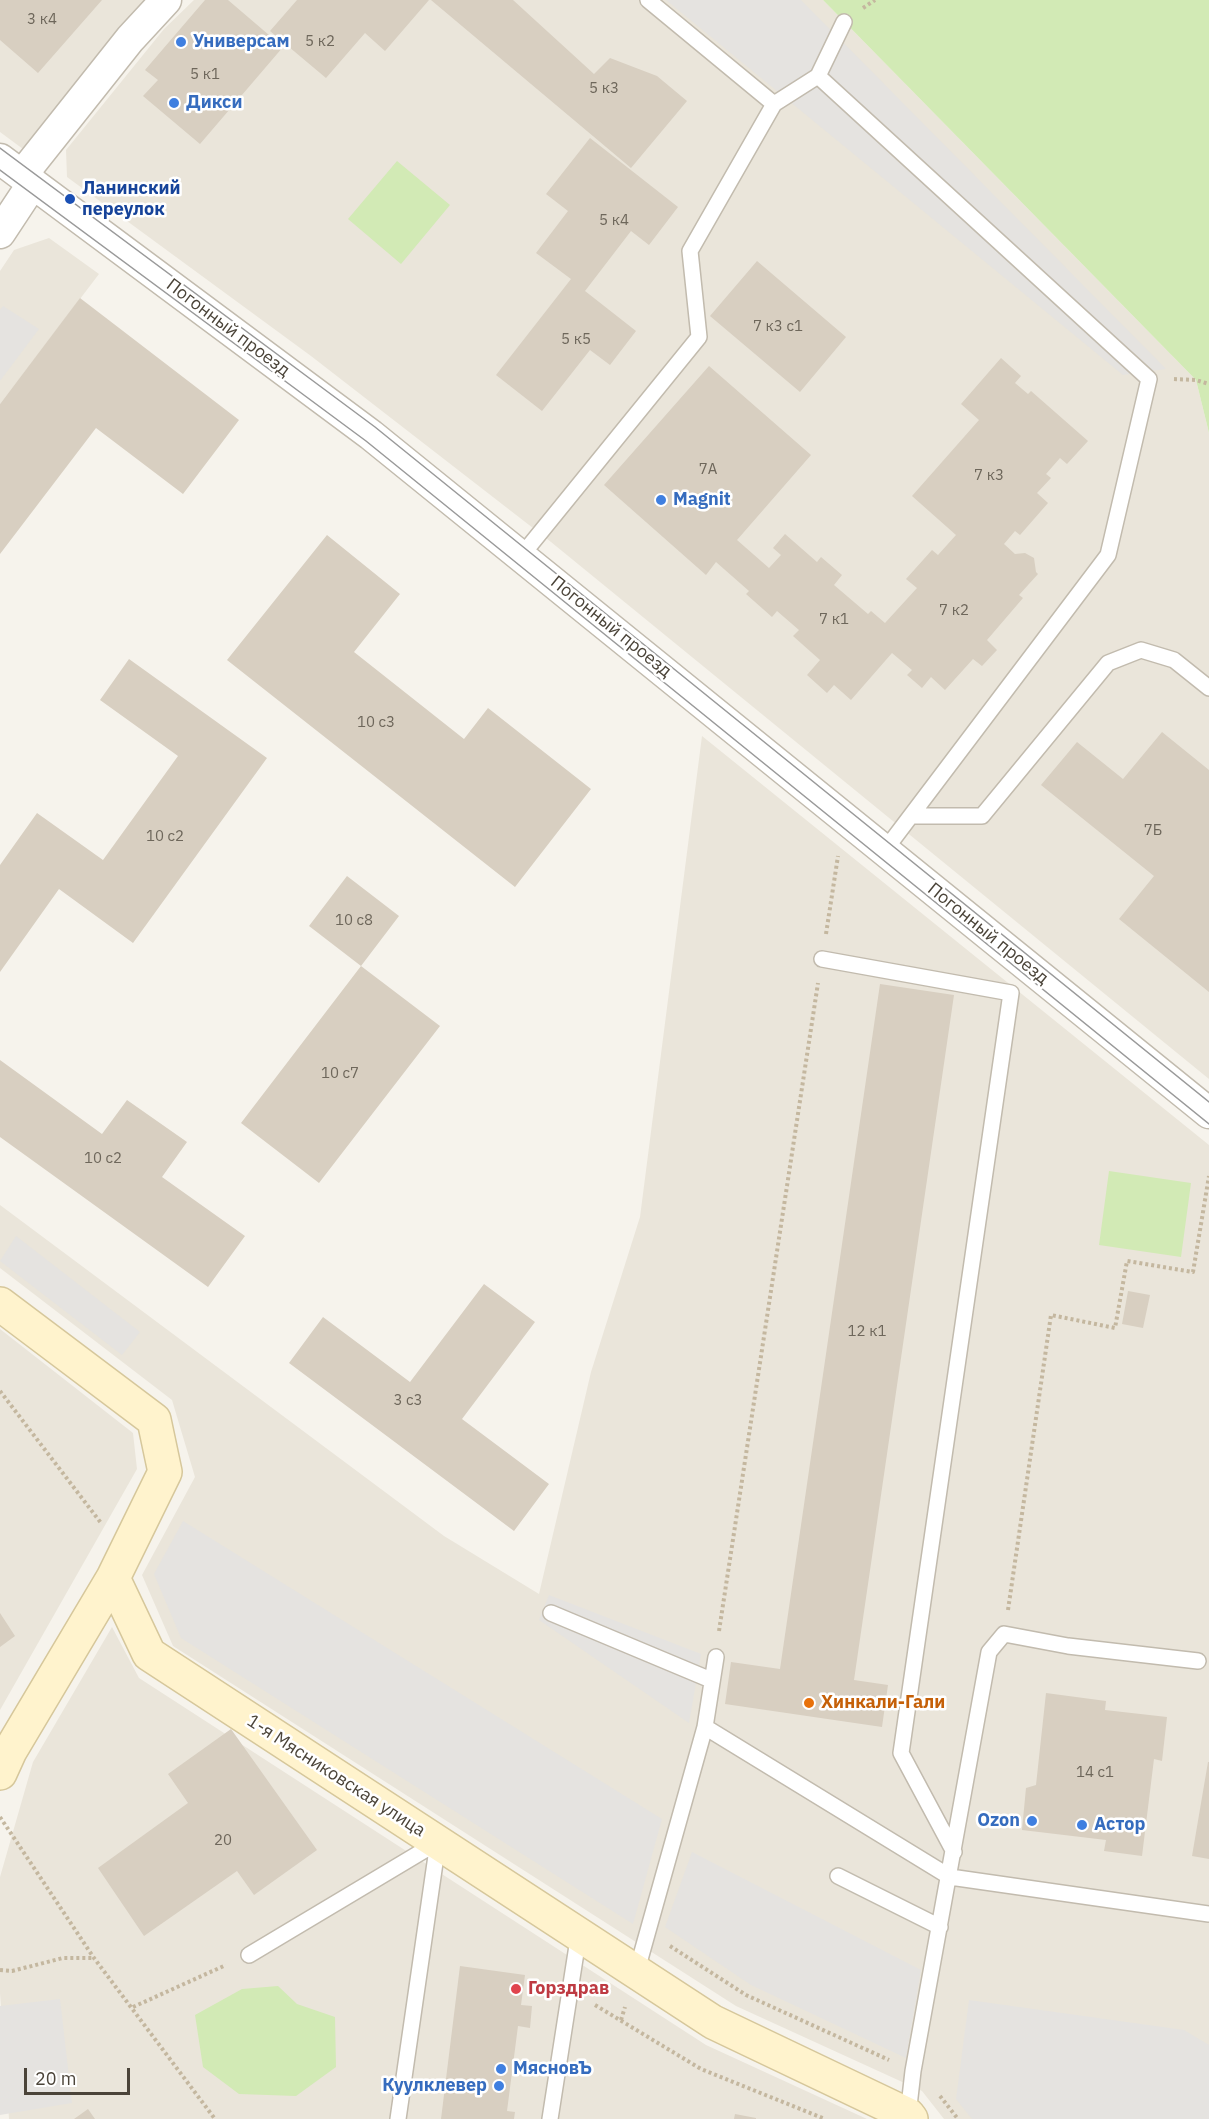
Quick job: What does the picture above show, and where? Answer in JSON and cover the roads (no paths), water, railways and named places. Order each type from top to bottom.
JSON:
[{"type":"street","points":[[0,233],[18,172],[130,39],[166,0]]},
{"type":"street","name":"Погонный проезд","points":[[18,172],[371,435],[1209,1113]]},
{"type":"street","points":[[0,1304],[154,1420],[165,1472],[120,1564],[10,1751],[0,1773]]},
{"type":"street","name":"1-я Мясниковская улица","points":[[120,1564],[149,1654],[637,1970],[713,2022],[910,2117]]},
{"type":"lane","points":[[648,0],[774,104]]},
{"type":"lane","points":[[522,555],[699,337],[690,251],[774,104],[818,76],[844,22]]},
{"type":"lane","points":[[818,76],[1149,379],[1108,555],[885,850]]},
{"type":"lane","points":[[911,816],[982,816],[1108,663],[1141,650],[1174,660],[1209,688]]},
{"type":"lane","points":[[822,959],[1011,993],[901,1753],[954,1852]]},
{"type":"lane","points":[[551,1612],[711,1680]]},
{"type":"lane","points":[[910,2117],[913,2071],[989,1653],[1004,1634],[1068,1646],[1198,1661]]},
{"type":"lane","points":[[637,1970],[705,1727],[716,1656]]},
{"type":"lane","points":[[705,1727],[950,1877],[1209,1914]]},
{"type":"lane","points":[[249,1955],[438,1842]]},
{"type":"lane","points":[[398,2119],[438,1842]]},
{"type":"lane","points":[[838,1876],[940,1926]]},
{"type":"lane","points":[[550,2119],[579,1933]]},
{"type":"tram line","points":[[0,148],[375,427],[1209,1102]]},
{"type":"tram line","points":[[0,170],[366,441],[1209,1124]]},
{"type":"place","name":"Универсам","points":[[181,42]]},
{"type":"place","name":"Дикси","points":[[174,103]]},
{"type":"place","name":"Ланинский переулок","points":[[70,199]]},
{"type":"place","name":"Magnit","points":[[661,500]]},
{"type":"place","name":"Хинкали-Гали","points":[[809,1703]]},
{"type":"place","name":"Ozon","points":[[1032,1821]]},
{"type":"place","name":"Астор","points":[[1082,1825]]},
{"type":"place","name":"Горздрав","points":[[516,1989]]},
{"type":"place","name":"МясновЪ","points":[[501,2069]]},
{"type":"place","name":"Куулклевер","points":[[499,2086]]}]
